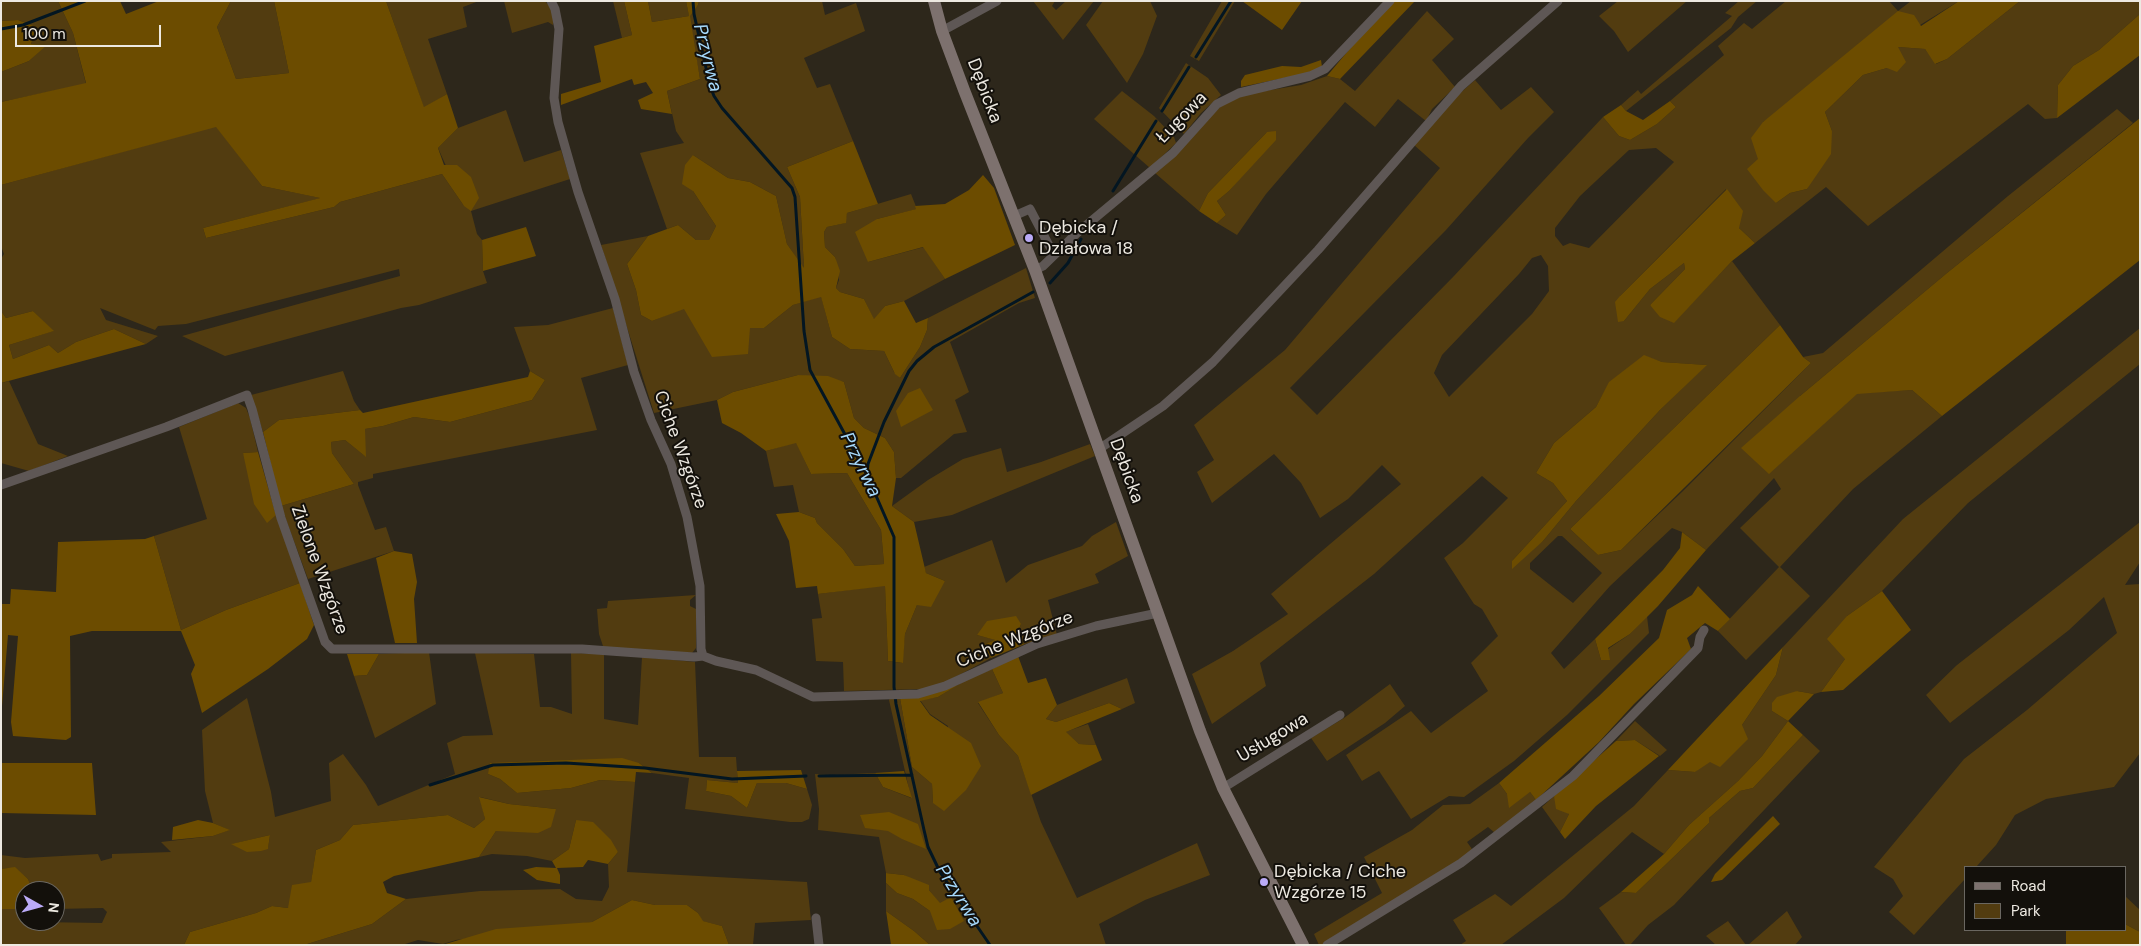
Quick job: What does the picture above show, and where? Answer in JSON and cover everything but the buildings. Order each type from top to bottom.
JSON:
[{"type":"street","name":"Ciche Wzgórze","points":[[551,1],[557,14],[559,29],[554,98],[558,122],[578,192],[615,299],[634,372],[651,420],[671,464],[685,510],[699,578],[701,649],[703,656],[716,661],[756,670],[813,697],[929,692],[1019,652],[1066,635],[1112,622],[1158,613]]},
{"type":"street","name":"Dębicka","points":[[934,1],[942,31],[1035,270],[1223,788],[1303,945]]},
{"type":"street","points":[[942,31],[997,1]]},
{"type":"street","name":"Ługowa","points":[[1035,270],[1043,266],[1173,153],[1217,104],[1239,93],[1310,76],[1325,69],[1390,1]]},
{"type":"street","points":[[1099,450],[1163,406],[1213,362],[1266,308],[1461,86],[1558,1]]},
{"type":"street","points":[[1014,216],[1030,209],[1054,255]]},
{"type":"street","name":"Zielone Wzgórze","points":[[1,485],[166,427],[246,395],[252,409],[281,518],[326,642],[332,648],[582,649],[694,657],[703,656]]},
{"type":"street","points":[[1327,945],[1461,864],[1573,776],[1698,648],[1700,637],[1704,630]]},
{"type":"street","name":"Usługowa","points":[[1223,788],[1340,716]]},
{"type":"street","points":[[816,918],[818,945]]},
{"type":"green space","points":[[1,1],[58,1],[73,33],[86,84],[1,102],[1,72],[29,61],[46,45],[31,44],[37,27],[18,20],[1,21]]},
{"type":"green space","points":[[231,1],[274,1],[289,73],[236,79],[217,27]]},
{"type":"green space","points":[[386,1],[479,1],[463,7],[467,27],[428,39],[447,94],[424,108]]},
{"type":"green space","points":[[504,1],[545,1],[555,13],[553,25],[548,22],[512,33]]},
{"type":"green space","points":[[613,1],[624,1],[632,35],[622,38]]},
{"type":"green space","points":[[648,1],[686,1],[689,15],[698,5],[699,1],[822,1],[825,15],[856,3],[865,31],[804,58],[817,88],[830,84],[853,141],[787,167],[800,197],[804,269],[787,244],[776,196],[750,182],[728,178],[693,155],[693,191],[716,226],[709,240],[696,240],[678,225],[667,229],[640,153],[684,143],[676,131],[667,91],[700,79],[689,16],[652,22]]},
{"type":"green space","points":[[1033,1],[1055,1],[1052,6],[1056,10],[1066,1],[1094,1],[1063,40]]},
{"type":"green space","points":[[1103,1],[1150,1],[1157,16],[1143,54],[1127,83],[1086,25]]},
{"type":"green space","points":[[1222,1],[1235,1],[1199,61],[1190,56]]},
{"type":"green space","points":[[1618,1],[1687,1],[1628,52],[1614,31],[1599,16]]},
{"type":"green space","points":[[1739,1],[1757,1],[1738,17],[1731,28],[1626,111],[1621,105],[1638,90],[1641,94],[1732,16],[1725,13]]},
{"type":"green space","points":[[1786,1],[1889,1],[1898,11],[1911,1],[1959,1],[1763,122],[1776,203],[1790,193],[1807,189],[1832,131],[1825,112],[1863,75],[1887,68],[1898,47],[1925,49],[1936,64],[1947,59],[2020,1],[2140,1],[2140,14],[2099,50],[2073,66],[2058,85],[2057,118],[2045,119],[2028,104],[1868,226],[1826,187],[1755,243],[1739,228],[1726,189],[1620,296],[1624,321],[1650,289],[1684,263],[1685,269],[1650,305],[1674,322],[1732,261],[1780,325],[1570,529],[1598,555],[1621,550],[1683,491],[1811,363],[1803,357],[1823,353],[2008,196],[2117,109],[2133,123],[1947,273],[1800,396],[1912,390],[1942,416],[1853,489],[1780,567],[1810,596],[1746,660],[1718,631],[1779,567],[1740,528],[1781,489],[1774,478],[1706,550],[1682,532],[1672,528],[1610,586],[1551,653],[1564,669],[1595,639],[1601,660],[1608,649],[1630,634],[1647,616],[1649,633],[1567,715],[1514,761],[1464,797],[1449,796],[1411,819],[1379,771],[1362,781],[1346,755],[1411,711],[1431,733],[1488,691],[1471,663],[1498,636],[1482,609],[1474,604],[1444,558],[1463,543],[1508,498],[1482,476],[1374,574],[1260,663],[1266,686],[1212,724],[1192,674],[1233,651],[1288,614],[1271,594],[1401,484],[1382,465],[1348,499],[1320,518],[1301,483],[1274,454],[1212,503],[1197,472],[1214,460],[1194,425],[1285,350],[1440,168],[1414,145],[1449,103],[1475,80],[1501,110],[1531,87],[1554,112],[1528,138],[1446,230],[1290,388],[1317,415],[1453,277],[1603,117],[1619,136],[1630,140],[1657,124],[1676,107],[1670,101],[1724,55],[1718,46],[1744,23],[1752,29]],"holes":[[[1656,148],[1674,162],[1589,248],[1570,243],[1563,246],[1555,236],[1555,228],[1580,196],[1629,150]],[[1541,255],[1548,266],[1549,291],[1532,314],[1449,397],[1434,373],[1442,355],[1532,258]],[[1644,356],[1662,362],[1706,365],[1660,410],[1576,501],[1543,541],[1512,561],[1567,501],[1553,483],[1536,473],[1554,443],[1596,407],[1610,382]],[[1558,536],[1562,536],[1602,573],[1573,603],[1530,569],[1530,563]]]},
{"type":"green space","points":[[1427,11],[1454,39],[1432,60],[1455,87],[1432,109],[1426,121],[1398,99],[1375,127],[1345,102],[1266,194],[1237,235],[1217,223],[1226,215],[1217,201],[1229,191],[1244,173],[1267,132],[1208,193],[1199,211],[1155,173],[1224,103],[1246,94],[1301,85],[1327,76],[1340,79],[1355,91]]},
{"type":"green space","points":[[1186,63],[1208,78],[1221,95],[1201,113],[1184,134],[1159,108]]},
{"type":"green space","points":[[1122,91],[1154,116],[1174,137],[1176,143],[1150,168],[1094,119]]},
{"type":"green space","points":[[506,110],[524,162],[561,150],[570,179],[471,211],[477,234],[482,240],[483,271],[487,283],[419,305],[401,308],[225,356],[182,336],[400,276],[399,269],[186,324],[158,326],[155,330],[100,308],[106,320],[158,336],[146,344],[114,329],[76,342],[58,353],[49,345],[13,359],[9,345],[53,331],[33,311],[6,318],[1,311],[1,259],[4,254],[1,246],[1,185],[216,126],[262,186],[321,198],[203,228],[206,238],[334,207],[340,202],[442,174],[464,206],[438,148],[458,128]]},
{"type":"green space","points":[[911,194],[917,209],[877,219],[868,262],[924,247],[945,279],[904,301],[885,306],[874,320],[864,299],[840,292],[836,288],[839,280],[835,257],[825,247],[824,232],[827,227],[845,223],[847,213]]},
{"type":"green space","points":[[648,236],[627,264],[636,290],[641,315],[652,321],[684,308],[750,328],[764,328],[793,305],[821,296],[832,337],[850,349],[884,351],[894,372],[900,378],[920,347],[927,330],[928,318],[1026,268],[1035,298],[1019,303],[950,342],[969,392],[955,400],[967,432],[954,434],[901,478],[896,478],[894,452],[885,438],[864,428],[854,418],[844,382],[798,375],[733,392],[717,400],[654,413],[601,245]]},
{"type":"green space","points":[[613,308],[628,365],[581,378],[597,430],[373,474],[373,478],[358,482],[358,485],[375,530],[386,527],[394,551],[308,579],[281,506],[354,484],[332,453],[331,442],[345,440],[365,456],[365,429],[414,417],[450,422],[532,400],[545,380],[530,371],[514,327],[548,325]]},
{"type":"green space","points":[[2140,328],[2140,364],[1968,503],[1882,591],[1847,616],[1845,659],[1821,692],[1814,694],[1797,691],[1772,711],[1788,721],[1762,756],[1738,781],[1689,825],[1664,854],[1632,832],[1564,898],[1501,945],[1460,945],[1466,941],[1453,920],[1495,894],[1511,906],[1634,806],[1668,770],[1695,772],[1742,725],[1776,675],[1783,647],[1903,519]]},
{"type":"green space","points":[[343,371],[354,401],[360,410],[279,420],[263,432],[251,395]]},
{"type":"green space","points":[[9,381],[38,444],[68,456],[29,471],[1,463],[1,383]]},
{"type":"green space","points":[[238,403],[246,408],[258,452],[243,453],[276,515],[300,583],[226,610],[181,630],[154,536],[207,519],[179,427]]},
{"type":"green space","points":[[796,442],[811,474],[847,473],[881,530],[884,564],[855,566],[843,549],[817,523],[815,518],[799,512],[793,485],[774,487],[766,451]]},
{"type":"green space","points":[[1090,444],[1095,456],[952,515],[914,522],[892,506],[928,480],[963,459],[1001,448],[1007,472]]},
{"type":"green space","points":[[1116,522],[1128,556],[1095,574],[1099,583],[1048,600],[1057,635],[1025,644],[1014,641],[1021,624],[977,635],[996,640],[983,645],[991,658],[944,683],[923,689],[844,691],[843,662],[816,661],[812,619],[822,618],[818,594],[885,585],[888,661],[902,663],[905,634],[917,605],[945,581],[926,573],[924,567],[992,540],[1006,583],[1028,565],[1082,546],[1092,536]]},
{"type":"green space","points":[[2140,522],[2140,562],[2125,585],[2140,584],[2140,753],[2114,787],[2046,799],[2015,815],[1996,845],[1977,866],[1964,866],[1964,880],[1914,935],[1889,912],[1903,896],[1893,879],[1874,867],[1964,759],[2027,710],[2117,633],[2104,597],[2069,630],[1950,723],[1926,695],[1957,665]]},
{"type":"green space","points":[[696,595],[690,600],[690,606],[696,609],[696,648],[692,653],[608,648],[603,646],[599,634],[597,609],[607,608],[608,601]]},
{"type":"green space","points":[[429,652],[436,704],[375,738],[354,676],[367,675],[379,654]]},
{"type":"green space","points":[[475,653],[534,654],[540,707],[551,707],[572,714],[571,653],[604,654],[604,719],[638,725],[642,657],[695,662],[699,757],[736,757],[738,783],[707,780],[706,791],[731,796],[747,808],[757,783],[786,783],[807,789],[812,805],[809,819],[802,822],[790,822],[685,809],[689,778],[652,773],[639,763],[523,762],[488,774],[500,779],[517,793],[571,788],[600,780],[635,782],[627,872],[807,882],[811,920],[755,923],[753,945],[729,945],[722,926],[702,921],[698,913],[687,905],[655,905],[632,900],[592,922],[456,940],[443,944],[418,940],[402,945],[304,945],[372,924],[406,899],[480,891],[560,889],[576,899],[602,901],[609,887],[608,864],[618,852],[576,820],[569,849],[552,861],[527,856],[492,854],[479,857],[496,831],[513,831],[556,809],[509,804],[480,797],[485,819],[474,828],[448,815],[353,825],[340,840],[316,850],[311,883],[288,908],[272,906],[256,913],[190,932],[184,945],[1,945],[1,909],[15,909],[15,931],[65,931],[65,922],[102,923],[107,912],[103,908],[65,909],[65,881],[29,881],[15,868],[1,869],[1,855],[25,858],[98,854],[101,861],[112,858],[112,854],[171,852],[161,842],[213,836],[229,830],[213,823],[205,791],[202,730],[247,698],[271,792],[275,817],[331,801],[329,763],[343,754],[366,785],[378,806],[455,774],[447,743],[463,736],[493,735]],"holes":[[[270,835],[268,848],[232,844]]]},
{"type":"green space","points":[[992,669],[1003,693],[978,703],[999,735],[1018,756],[1041,822],[1077,898],[1197,843],[1210,875],[1145,900],[1099,924],[1106,945],[930,945],[886,911],[886,883],[897,893],[913,899],[930,911],[951,898],[940,904],[929,890],[904,875],[886,873],[879,837],[818,830],[819,809],[815,774],[875,773],[883,787],[911,798],[889,700],[890,698],[900,698],[912,767],[932,784],[933,803],[948,726],[930,714],[920,700],[938,697],[969,678]]},
{"type":"green space","points":[[1127,678],[1135,703],[1122,709],[1109,703],[1056,722],[1046,719],[1057,705]]},
{"type":"green space","points":[[1390,684],[1405,706],[1385,723],[1327,761],[1311,738],[1344,718]]},
{"type":"green space","points":[[1635,721],[1667,750],[1660,756],[1635,740],[1616,741]]},
{"type":"green space","points":[[1088,724],[1096,745],[1079,744],[1065,732]]},
{"type":"green space","points":[[1803,735],[1820,751],[1674,905],[1648,925],[1630,945],[1626,945],[1599,908],[1621,892],[1636,893],[1709,823],[1709,818],[1740,791],[1753,788]]},
{"type":"green space","points":[[1499,783],[1507,794],[1530,792],[1536,800],[1496,834],[1488,827],[1467,842],[1472,849],[1471,853],[1324,944],[1319,945],[1314,934],[1382,893],[1364,857],[1412,830],[1443,805],[1470,804]]},
{"type":"green space","points":[[1554,796],[1569,814],[1560,832],[1542,807]]},
{"type":"green space","points":[[2126,897],[2140,910],[2140,932],[2126,925]]},
{"type":"green space","points":[[1787,911],[1802,937],[1795,945],[1748,945]]},
{"type":"green space","points":[[1728,921],[1746,945],[1716,945],[1706,936]]},
{"type":"shaded area","points":[[58,1],[120,1],[126,14],[159,1],[231,1],[217,27],[236,79],[289,73],[274,1],[386,1],[424,107],[447,94],[458,128],[438,148],[444,165],[457,165],[471,177],[479,198],[471,211],[464,206],[442,174],[340,202],[334,207],[206,238],[203,228],[320,198],[262,186],[216,127],[1,185],[1,102],[86,83],[73,33]]},
{"type":"shaded area","points":[[624,1],[648,1],[652,22],[689,16],[686,1],[699,1],[690,16],[700,79],[667,91],[672,114],[641,109],[638,100],[653,93],[646,82],[634,85],[632,79],[561,105],[561,94],[601,82],[594,46],[632,35]]},
{"type":"shaded area","points":[[1242,1],[1302,1],[1282,30]]},
{"type":"shaded area","points":[[1395,1],[1415,1],[1340,79],[1327,76],[1363,33]]},
{"type":"shaded area","points":[[1959,1],[2020,1],[1947,59],[1935,64],[1925,49],[1898,47],[1906,62],[1897,72],[1887,68],[1863,75],[1825,112],[1832,131],[1831,154],[1807,189],[1790,193],[1776,203],[1747,169],[1758,159],[1751,138],[1763,122],[1898,11],[1914,15],[1921,26]]},
{"type":"shaded area","points":[[2140,14],[2140,55],[2057,118],[2058,85],[2073,66],[2099,50]]},
{"type":"shaded area","points":[[18,20],[37,27],[31,44],[47,45],[29,61],[1,72],[1,21]]},
{"type":"shaded area","points":[[1321,60],[1322,67],[1308,73],[1241,87],[1241,81],[1245,75],[1282,66],[1301,67]]},
{"type":"shaded area","points":[[1670,101],[1676,107],[1657,124],[1630,140],[1619,136],[1603,117],[1621,105],[1626,111],[1643,120]]},
{"type":"shaded area","points":[[2140,118],[2140,260],[1942,416],[1912,390],[1857,394],[1769,474],[1741,448],[1947,273]]},
{"type":"shaded area","points":[[1276,131],[1276,140],[1229,191],[1217,201],[1226,215],[1217,223],[1199,211],[1208,193],[1267,132]]},
{"type":"shaded area","points":[[853,141],[878,204],[847,213],[846,223],[827,227],[824,232],[825,247],[835,257],[840,271],[836,288],[840,292],[864,299],[874,319],[885,306],[904,301],[916,323],[928,318],[927,330],[920,347],[900,378],[895,374],[884,351],[850,349],[832,337],[821,297],[793,305],[764,328],[750,328],[748,354],[712,357],[684,309],[652,321],[641,315],[636,290],[627,264],[648,236],[678,225],[696,240],[709,240],[716,226],[693,191],[682,184],[685,165],[693,155],[728,178],[750,182],[776,196],[787,244],[804,268],[800,197],[787,167]]},
{"type":"shaded area","points":[[983,175],[994,188],[1015,245],[945,279],[923,247],[868,262],[855,232],[877,219],[916,209],[915,206],[945,204],[969,190]]},
{"type":"shaded area","points":[[1727,189],[1743,211],[1739,228],[1755,243],[1732,261],[1674,323],[1660,317],[1650,305],[1685,269],[1684,263],[1650,289],[1624,321],[1618,322],[1615,302]]},
{"type":"shaded area","points":[[526,227],[536,256],[483,271],[482,240]]},
{"type":"shaded area","points":[[1,311],[6,318],[33,311],[54,331],[9,345],[13,359],[49,345],[58,353],[76,342],[114,329],[146,344],[1,383]]},
{"type":"shaded area","points":[[1780,325],[1803,357],[1811,363],[1621,550],[1598,555],[1570,529]]},
{"type":"shaded area","points":[[1644,355],[1662,362],[1707,365],[1660,410],[1576,501],[1543,541],[1512,569],[1512,561],[1567,501],[1553,483],[1536,473],[1554,443],[1596,407],[1609,382]]},
{"type":"shaded area","points":[[530,371],[545,380],[532,400],[450,422],[414,417],[365,429],[366,457],[345,440],[331,442],[332,453],[354,484],[281,506],[263,432],[279,420],[360,410],[363,413],[528,377]]},
{"type":"shaded area","points":[[798,375],[828,376],[844,382],[854,418],[864,428],[885,438],[894,452],[896,478],[892,506],[914,522],[926,573],[945,581],[931,607],[917,605],[905,634],[903,663],[888,661],[885,586],[818,594],[817,586],[796,588],[789,541],[776,514],[799,512],[815,518],[817,523],[843,549],[855,566],[884,564],[881,530],[847,473],[811,474],[796,443],[766,451],[741,433],[722,423],[717,400],[733,392]]},
{"type":"shaded area","points":[[920,388],[933,410],[901,427],[896,411],[908,393]]},
{"type":"shaded area","points":[[258,452],[276,515],[267,523],[254,504],[243,453]]},
{"type":"shaded area","points":[[1682,532],[1706,550],[1658,606],[1630,634],[1608,648],[1610,660],[1601,660],[1595,639],[1663,570],[1680,548]]},
{"type":"shaded area","points":[[154,536],[181,630],[226,610],[300,583],[314,625],[307,639],[268,669],[202,713],[191,674],[195,665],[181,631],[92,631],[70,636],[71,737],[66,740],[13,736],[11,722],[18,636],[8,635],[1,718],[1,604],[10,604],[11,589],[56,592],[58,542],[145,539]]},
{"type":"shaded area","points":[[394,551],[412,554],[417,582],[414,599],[417,643],[395,643],[376,558]]},
{"type":"shaded area","points":[[1698,586],[1730,619],[1718,631],[1705,623],[1687,638],[1691,649],[1634,704],[1599,742],[1536,800],[1530,792],[1509,808],[1507,794],[1499,783],[1599,696],[1659,638],[1667,610],[1692,595]]},
{"type":"shaded area","points":[[1882,591],[1911,630],[1843,690],[1821,692],[1845,659],[1827,639],[1847,616]]},
{"type":"shaded area","points":[[1016,616],[1021,624],[1014,641],[1025,644],[991,658],[983,645],[995,640],[977,635],[987,621]]},
{"type":"shaded area","points":[[1783,647],[1776,675],[1742,725],[1748,739],[1720,767],[1710,762],[1695,772],[1668,770]]},
{"type":"shaded area","points":[[347,654],[379,654],[367,675],[354,676]]},
{"type":"shaded area","points":[[1018,656],[1028,683],[1046,678],[1057,705],[1046,719],[1056,722],[1109,703],[1122,709],[1066,732],[1079,744],[1096,745],[1102,760],[1031,795],[1018,756],[999,735],[978,702],[1003,693],[992,669]]},
{"type":"shaded area","points":[[958,685],[938,697],[920,701],[930,715],[971,743],[981,766],[966,790],[944,811],[933,803],[932,784],[912,767],[900,698]]},
{"type":"shaded area","points":[[1797,691],[1814,694],[1788,721],[1772,711],[1772,703],[1777,697]]},
{"type":"shaded area","points":[[1788,721],[1803,735],[1753,788],[1740,791],[1709,818],[1709,823],[1636,893],[1621,892],[1664,854],[1689,825],[1738,781],[1762,756]]},
{"type":"shaded area","points":[[1635,740],[1659,756],[1596,806],[1565,839],[1560,832],[1569,814],[1556,809],[1554,796],[1616,741]]},
{"type":"shaded area","points":[[622,758],[639,763],[652,773],[636,772],[635,782],[600,780],[571,788],[517,793],[500,779],[488,774],[490,763]]},
{"type":"shaded area","points":[[1,763],[92,763],[96,815],[1,813]]},
{"type":"shaded area","points":[[801,770],[807,789],[786,783],[757,783],[747,808],[731,796],[706,791],[707,780],[738,783],[737,771]]},
{"type":"shaded area","points":[[904,771],[912,798],[883,787],[875,773]]},
{"type":"shaded area","points":[[479,797],[509,804],[556,809],[551,827],[538,833],[496,831],[479,857],[394,876],[383,882],[387,893],[406,899],[372,924],[304,945],[184,945],[190,932],[256,913],[272,906],[288,908],[292,885],[311,882],[316,850],[340,840],[353,825],[448,815],[474,828],[485,819]]},
{"type":"shaded area","points":[[889,812],[918,824],[926,849],[888,831],[865,828],[860,815]]},
{"type":"shaded area","points":[[1773,816],[1780,824],[1722,880],[1711,882],[1715,874]]},
{"type":"shaded area","points":[[198,820],[213,823],[230,830],[213,836],[172,840],[173,827]]},
{"type":"shaded area","points":[[576,820],[593,822],[611,840],[618,852],[608,864],[588,860],[583,867],[557,868],[560,875],[560,884],[537,880],[523,870],[536,867],[556,868],[552,861],[569,849]]},
{"type":"shaded area","points":[[270,835],[268,849],[261,851],[247,852],[231,844]]},
{"type":"shaded area","points":[[15,867],[29,881],[15,881],[15,909],[1,909],[1,869]]},
{"type":"shaded area","points":[[886,873],[904,875],[929,885],[929,890],[940,903],[951,897],[964,921],[950,929],[937,930],[930,911],[913,899],[897,893],[886,883]]},
{"type":"shaded area","points":[[632,900],[655,905],[687,905],[698,913],[703,921],[722,926],[729,945],[442,945],[496,929],[592,922]]},
{"type":"shaded area","points":[[886,911],[914,931],[930,945],[891,945]]},
{"type":"shaded area","points":[[2126,925],[2140,932],[2140,945],[2066,945],[2066,931],[2126,931]]},
{"type":"waterway","points":[[1,29],[23,25],[85,1]]},
{"type":"waterway","name":"Przyrwa","points":[[693,1],[694,14],[710,86],[714,96],[722,108],[792,188],[795,197],[804,331],[810,370],[867,475],[894,537],[894,687],[896,704],[928,847],[940,872],[990,945]]},
{"type":"waterway","points":[[1196,57],[1231,1]]},
{"type":"waterway","points":[[1162,111],[1189,67]]},
{"type":"waterway","points":[[1113,191],[1156,121]]},
{"type":"waterway","points":[[1050,283],[1068,263],[1081,239]]},
{"type":"waterway","points":[[867,473],[868,464],[884,422],[909,371],[917,361],[934,347],[1033,292]]},
{"type":"waterway","points":[[430,785],[493,765],[566,763],[645,768],[732,779],[806,776]]},
{"type":"waterway","points":[[819,776],[912,775]]},
{"type":"place","name":"Dębicka / Działowa 18","points":[[1029,238]]},
{"type":"place","name":"Dębicka / Ciche Wzgórze 15","points":[[1264,882]]}]
